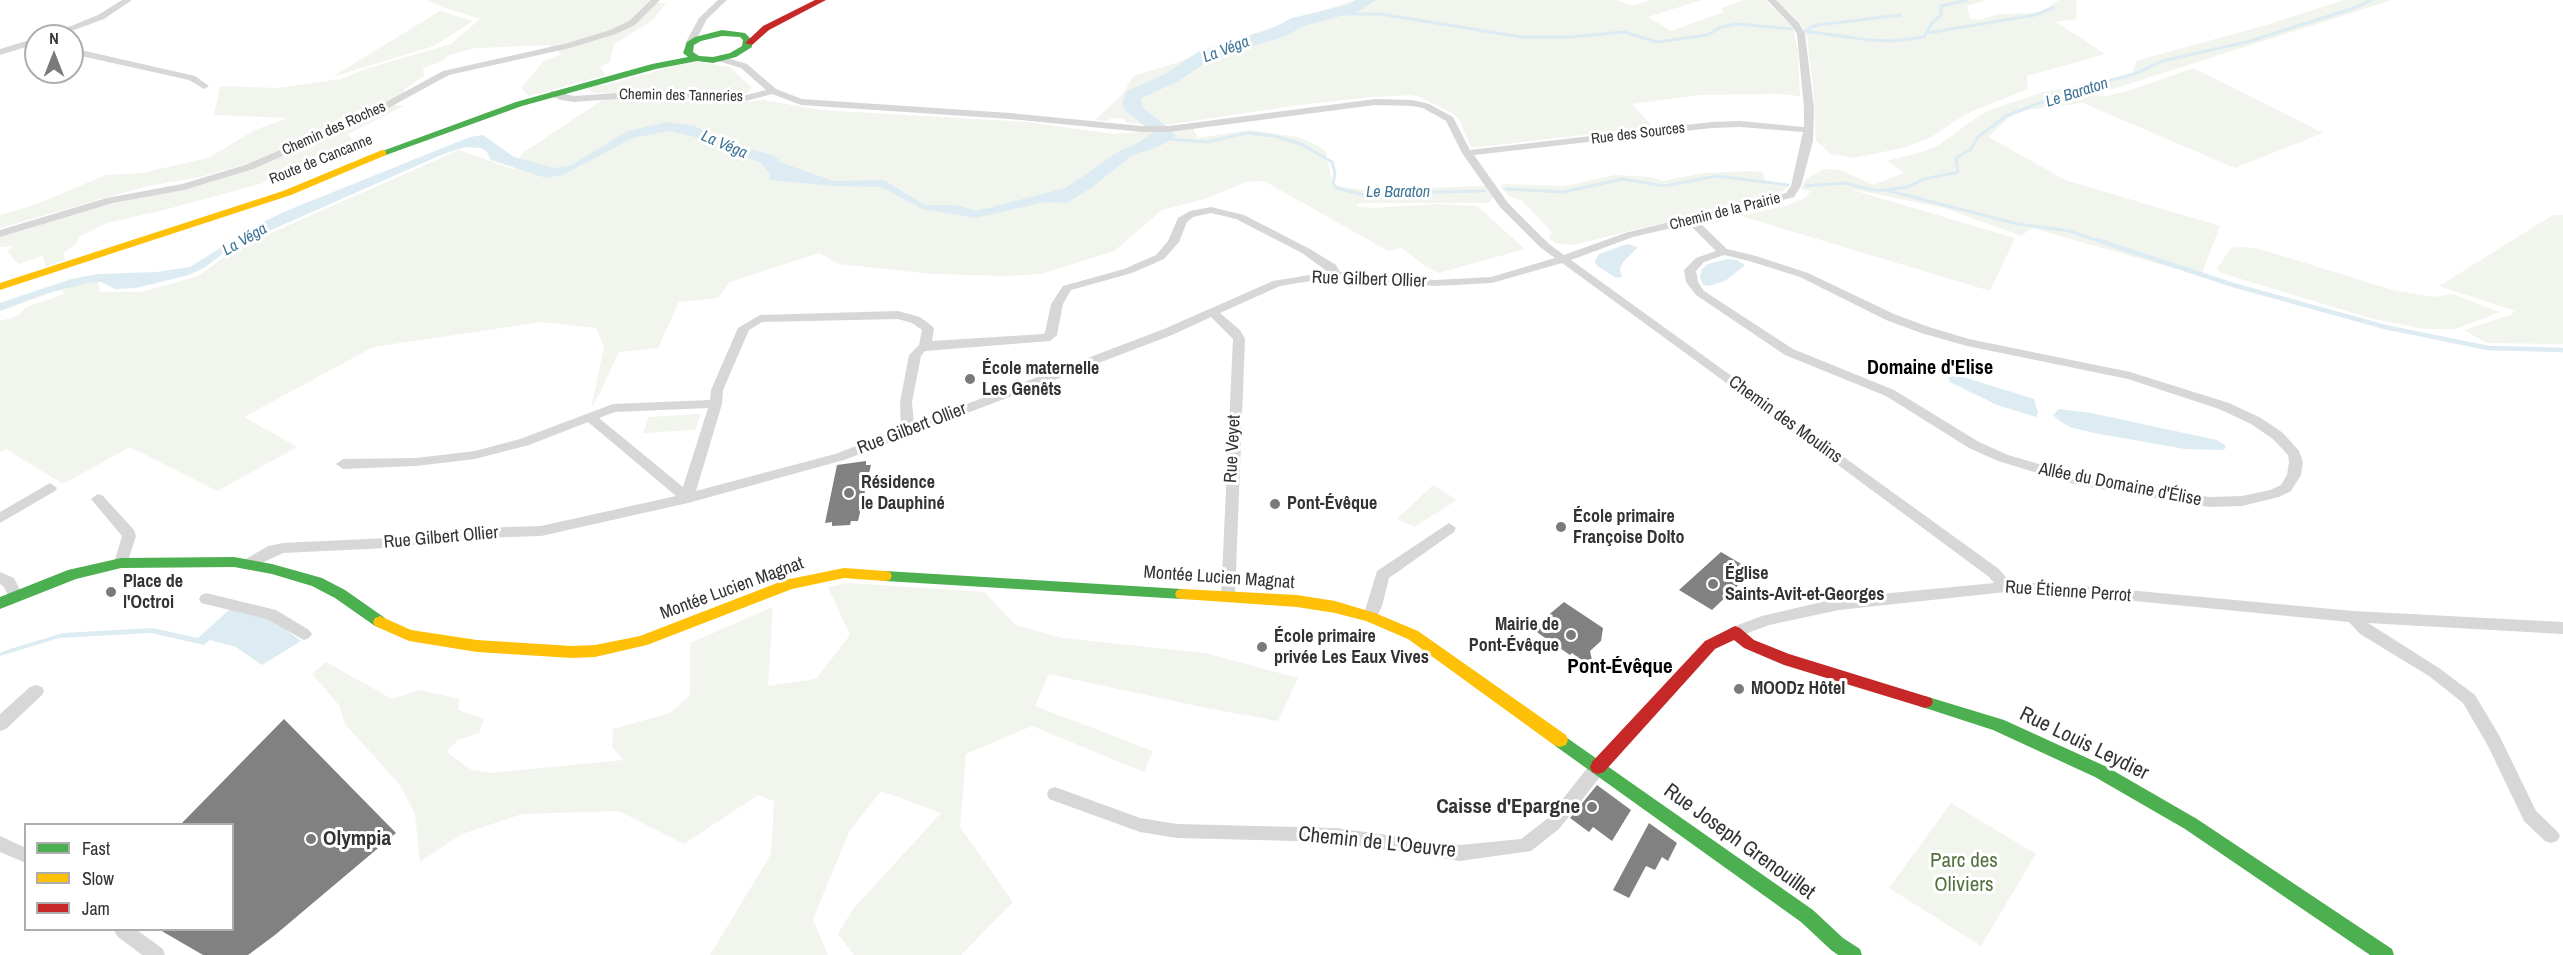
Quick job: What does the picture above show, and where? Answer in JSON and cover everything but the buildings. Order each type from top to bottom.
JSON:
[{"type":"main road","points":[[728,33],[778,21],[822,0]]},
{"type":"main road","points":[[691,50],[721,58],[745,47],[778,21]]},
{"type":"main road","points":[[728,33],[742,35],[745,47]]},
{"type":"main road","name":"Route de Cancanne","points":[[0,286],[287,193],[406,143],[554,93],[655,66],[691,50],[698,39],[728,33]]},
{"type":"main road","name":"Montée Lucien Magnat","points":[[0,603],[79,572],[121,563],[169,561],[249,564],[329,588],[386,626],[409,635],[477,646],[535,651],[595,651],[642,641],[790,584],[844,573],[1318,604],[1370,617],[1413,635],[1598,767]]},
{"type":"main road","name":"Rue Étienne Perrot","points":[[1598,767],[1710,645],[1735,632]]},
{"type":"main road","name":"Rue Louis Leydier","points":[[1735,632],[1749,644],[1784,659],[1998,725],[2101,772],[2191,824],[2385,955]]},
{"type":"main road","name":"Rue Joseph Grenouillet","points":[[1598,767],[1807,916],[1837,944],[1854,955]]},
{"type":"street","points":[[82,24],[101,17],[128,0]]},
{"type":"street","name":"Chemin des Roches","points":[[0,234],[111,200],[184,187],[249,167],[367,116],[446,73],[570,45],[614,32],[632,23],[656,0]]},
{"type":"street","points":[[691,50],[703,18],[723,0]]},
{"type":"street","name":"Chemin de la Prairie","points":[[1561,258],[1629,235],[1766,204],[1790,195],[1796,186],[1808,141],[1809,108],[1801,34],[1791,19],[1771,0]]},
{"type":"street","points":[[703,18],[708,28],[728,33]]},
{"type":"street","points":[[0,52],[24,45]]},
{"type":"street","points":[[744,66],[745,47]]},
{"type":"street","points":[[84,54],[192,78],[204,86]]},
{"type":"street","points":[[721,58],[744,66],[773,91]]},
{"type":"street","name":"Chemin des Tanneries","points":[[554,93],[563,98],[574,99],[655,93],[746,98],[773,91]]},
{"type":"street","name":"Chemin des Moulins","points":[[773,91],[791,100],[812,103],[991,114],[1152,129],[1169,129],[1375,102],[1412,103],[1433,109],[1450,118],[1467,153],[1517,221],[1561,258],[1994,573],[2006,587]]},
{"type":"street","name":"Rue des Sources","points":[[1467,153],[1712,125],[1740,124],[1809,130]]},
{"type":"street","points":[[908,430],[906,402],[915,355],[926,346],[1046,338],[1051,335],[1057,304],[1067,288],[1128,271],[1160,257],[1173,242],[1182,220],[1198,211],[1224,212],[1240,218],[1306,251],[1332,267],[1336,276]]},
{"type":"street","points":[[1692,221],[1723,252]]},
{"type":"street","name":"Allée du Domaine d'Élise","points":[[1723,252],[1752,258],[1804,275],[1890,316],[1945,337],[2095,367],[2164,385],[2224,406],[2256,421],[2278,436],[2294,454],[2296,462],[2294,475],[2286,488],[2274,494],[2242,501],[2209,502],[2088,482],[2044,472],[2003,458],[1974,445],[1890,393],[1789,352],[1700,293],[1692,282],[1690,270],[1700,260],[1723,252]]},
{"type":"street","name":"Rue Gilbert Ollier","points":[[249,564],[273,550],[283,548],[387,543],[465,534],[541,531],[688,498],[806,468],[1065,373],[1213,313],[1277,283],[1314,276],[1404,282],[1467,282],[1508,277],[1561,258]]},
{"type":"street","name":"Rue Veyet","points":[[1213,313],[1236,333],[1239,339],[1228,597]]},
{"type":"street","points":[[590,417],[688,498],[692,477],[716,404],[717,390],[744,328],[760,319],[898,315],[916,320],[928,329],[926,346]]},
{"type":"street","points":[[344,464],[416,462],[475,455],[524,442],[613,408],[716,404]]},
{"type":"street","points":[[0,518],[50,488]]},
{"type":"street","points":[[98,500],[127,530],[129,536],[121,563]]},
{"type":"street","points":[[1370,617],[1382,575],[1449,528]]},
{"type":"street","points":[[0,578],[9,582],[16,596]]},
{"type":"street","name":"Rue Étienne Perrot","points":[[1735,632],[1767,620],[1839,604],[2006,587],[2063,590],[2353,617],[2563,628]]},
{"type":"street","points":[[206,599],[271,614],[304,634]]},
{"type":"street","points":[[2353,617],[2365,630],[2434,672],[2469,699],[2494,742],[2530,816],[2551,836]]},
{"type":"street","points":[[0,724],[36,691]]},
{"type":"street","name":"Chemin de L'Oeuvre","points":[[1055,794],[1140,825],[1177,831],[1336,835],[1460,853],[1525,846],[1553,824],[1598,767]]},
{"type":"street","points":[[0,844],[24,855]]},
{"type":"street","points":[[124,931],[156,955]]},
{"type":"green space","points":[[428,0],[652,0],[632,26],[657,3],[666,3],[653,20],[614,44],[610,62],[600,67],[606,75],[529,96],[521,88],[544,61],[561,54],[549,45],[476,48],[449,55],[441,62],[423,68],[424,76],[403,90],[406,91],[364,115],[246,164],[200,177],[144,187],[0,228],[0,215],[34,205],[106,175],[142,173],[208,158],[255,130],[287,118],[214,115],[220,86],[278,88],[341,79],[365,69],[451,44],[480,19]]},
{"type":"green space","points":[[1355,0],[1617,0],[1632,6],[1650,0],[1701,0],[1648,17],[1671,31],[1724,12],[1722,8],[1744,0],[1765,0],[1793,27],[1798,50],[1800,96],[1699,95],[1632,104],[1653,127],[1479,147],[1471,147],[1459,119],[1452,113],[1411,95],[1300,105],[1159,126],[1127,123],[1123,119],[1095,120],[1123,94],[1133,76]]},
{"type":"green space","points":[[1774,0],[1987,0],[1967,6],[1970,19],[1978,20],[1998,14],[2043,11],[2059,0],[2077,0],[2076,19],[2056,22],[2105,54],[2027,76],[2028,89],[1966,114],[1933,136],[1907,147],[1854,158],[1831,154],[1816,141],[1807,37],[1803,27],[1794,16]]},
{"type":"green space","points":[[2344,0],[2392,0],[2094,95],[2106,96],[2131,90],[2193,68],[2323,133],[2235,168],[2083,103],[2026,110],[2008,118],[1989,137],[2065,180],[2220,226],[2201,276],[2032,228],[2021,236],[1944,208],[1846,188],[2015,238],[1990,291],[1741,216],[1789,205],[1805,198],[1811,191],[1801,189],[1805,180],[1824,169],[1841,170],[1873,185],[1904,173],[1887,161],[1939,145],[1980,115],[1993,109],[2040,93],[2132,74],[2136,61],[2266,25]]},
{"type":"green space","points":[[440,11],[473,21],[434,46],[332,77]]},
{"type":"green space","points":[[693,61],[730,67],[752,88],[746,94],[738,96],[654,92],[594,93],[587,88],[606,85]]},
{"type":"green space","points":[[607,97],[732,103],[764,100],[820,110],[1028,122],[1113,134],[1193,128],[1198,138],[1250,130],[1297,137],[1317,145],[1326,152],[1332,182],[1341,187],[1369,190],[1485,186],[1493,196],[1490,202],[1486,203],[1359,203],[1356,206],[1371,208],[1437,204],[1477,206],[1525,249],[1439,273],[1425,266],[1402,248],[1388,251],[1264,181],[1246,182],[1208,198],[1162,210],[1114,251],[1041,274],[1006,276],[933,274],[839,264],[819,253],[730,282],[718,298],[679,302],[658,348],[619,352],[591,408],[604,347],[596,328],[542,322],[373,347],[244,417],[297,447],[217,491],[130,447],[63,484],[6,449],[0,452],[0,321],[17,316],[27,307],[64,294],[62,289],[0,311],[0,303],[72,279],[97,274],[100,292],[141,292],[198,276],[237,248],[459,150],[513,169],[523,153]]},
{"type":"green space","points":[[393,105],[404,106],[348,134],[356,145],[260,184],[107,223],[80,236],[77,243],[63,253],[65,260],[46,267],[43,256],[18,264],[7,251],[13,246],[0,247],[0,237],[98,207],[208,183],[270,161]]},
{"type":"green space","points":[[1763,172],[1766,184],[1789,187],[1772,196],[1573,245],[1556,243],[1549,238],[1552,232],[1522,201],[1509,196],[1501,187],[1502,184],[1565,186],[1615,175],[1650,177],[1663,181],[1703,173]]},
{"type":"green space","points":[[2553,215],[2563,215],[2563,344],[2487,343],[2464,330],[2510,315],[2515,311],[2439,286]]},
{"type":"green space","points":[[2231,248],[2260,249],[2396,291],[2435,297],[2452,294],[2500,312],[2456,329],[2424,329],[2370,318],[2221,273],[2217,269]]},
{"type":"green space","points":[[701,414],[695,430],[643,433],[649,417]]},
{"type":"green space","points":[[1433,485],[1457,500],[1414,527],[1397,519]]},
{"type":"green space","points":[[849,583],[984,592],[1016,625],[1062,638],[1205,653],[1298,678],[1278,721],[1049,674],[1035,706],[1153,751],[1144,772],[1032,726],[966,754],[960,827],[1013,902],[961,955],[854,955],[838,934],[853,909],[941,813],[881,791],[849,832],[813,919],[828,955],[710,955],[771,854],[774,801],[758,795],[684,844],[619,811],[522,814],[462,834],[420,862],[415,814],[400,785],[345,724],[339,705],[312,674],[326,662],[392,699],[419,690],[460,699],[458,710],[484,719],[479,733],[458,740],[446,752],[472,770],[491,773],[624,760],[612,747],[613,729],[670,713],[690,695],[690,643],[773,607],[768,686],[816,679],[850,635],[828,587]]},
{"type":"green space","name":"Parc des Oliviers","points":[[1951,803],[2036,854],[1981,946],[1889,888]]},
{"type":"water","points":[[667,122],[695,126],[730,144],[773,155],[782,163],[834,181],[884,180],[925,205],[955,205],[976,211],[1066,188],[1119,151],[1152,137],[1154,131],[1171,131],[1176,136],[1130,157],[1091,188],[1067,203],[1045,202],[976,218],[922,209],[881,187],[836,186],[769,180],[770,174],[761,163],[695,137],[669,131],[633,138],[563,175],[546,178],[491,160],[487,152],[481,148],[465,147],[441,155],[242,243],[189,275],[136,288],[115,289],[101,282],[88,283],[44,294],[0,311],[0,303],[72,279],[98,274],[156,272],[190,267],[257,225],[286,211],[470,137],[483,135],[514,157],[555,168],[570,166],[628,131]]},
{"type":"water","points":[[1627,244],[1638,247],[1623,262],[1620,269],[1622,277],[1616,278],[1596,265],[1595,261],[1599,254]]},
{"type":"water","points":[[1728,259],[1737,260],[1745,265],[1725,281],[1708,286],[1703,285],[1700,277],[1702,269],[1708,264]]},
{"type":"water","points":[[1957,375],[2034,399],[2038,413],[2036,417],[1997,405],[1950,382],[1948,377]]},
{"type":"water","points":[[2059,409],[2091,413],[2217,440],[2226,446],[2224,450],[2185,449],[2094,433],[2070,427],[2061,422],[2053,415]]},
{"type":"water","points":[[230,609],[272,619],[301,641],[262,665],[236,647],[210,640],[204,645],[151,633],[59,638],[0,656],[0,653],[10,649],[63,633],[153,628],[198,638]]},
{"type":"waterway","name":"La Véga","points":[[1143,146],[1161,138],[1163,131],[1134,110],[1131,103],[1133,95],[1171,78],[1204,56],[1279,32],[1298,22],[1353,8],[1368,0]]},
{"type":"waterway","points":[[1808,32],[1869,40],[1893,41],[1924,37],[1932,23],[1941,15],[1941,6],[1967,0]]},
{"type":"waterway","name":"Le Baraton","points":[[1886,190],[1907,187],[1924,179],[1958,172],[1956,158],[1971,149],[1978,137],[2006,116],[2063,94],[2137,73],[2162,61],[2247,42],[2351,9],[2372,0]]},
{"type":"waterway","points":[[1927,33],[2035,15],[2053,8]]},
{"type":"waterway","points":[[1328,14],[1381,14],[1521,37],[1571,37],[1624,32],[1657,42],[1707,35],[1721,27],[1737,24],[1792,29]]},
{"type":"waterway","points":[[1808,32],[1809,28],[1818,25],[1900,15]]},
{"type":"waterway","points":[[1804,31],[1808,32]]},
{"type":"waterway","name":"Le Baraton","points":[[1168,139],[1207,142],[1247,133],[1275,136],[1303,145],[1332,162],[1335,173],[1333,184],[1337,188],[1368,196],[1393,193],[1484,191]]},
{"type":"waterway","name":"Le Baraton","points":[[1506,189],[1563,192],[1623,179],[1664,186],[1717,176],[1788,185]]},
{"type":"waterway","name":"Le Baraton","points":[[1806,186],[1844,183],[1873,190],[1886,190]]},
{"type":"waterway","points":[[1886,190],[2018,224],[2069,231],[2102,242]]},
{"type":"waterway","points":[[2097,240],[2233,285],[2385,327],[2488,348],[2563,350]]},
{"type":"traffic: fast","points":[[722,33],[742,35],[747,39],[747,47],[733,55],[713,60],[697,58],[688,53],[690,44],[698,39],[722,33]]},
{"type":"traffic: fast","points":[[382,153],[519,104],[655,66],[697,58]]},
{"type":"traffic: fast","points":[[0,603],[73,574],[121,563],[234,562],[272,569],[317,582],[340,594],[380,622]]},
{"type":"traffic: fast","points":[[885,576],[1182,594]]},
{"type":"traffic: fast","points":[[1925,702],[1998,725],[2101,772],[2191,824],[2385,955]]},
{"type":"traffic: fast","points":[[1560,740],[1807,916],[1837,944],[1853,955]]},
{"type":"traffic: slow","points":[[0,287],[287,193],[382,153]]},
{"type":"traffic: slow","points":[[380,622],[409,635],[477,646],[572,652],[595,651],[642,641],[790,584],[844,573],[885,576]]},
{"type":"traffic: slow","points":[[1182,594],[1297,601],[1335,607],[1370,617],[1413,635],[1560,740]]},
{"type":"traffic: jam","points":[[749,43],[766,28],[822,0]]},
{"type":"traffic: jam","points":[[1598,767],[1710,645],[1735,632],[1749,644],[1784,659],[1925,702]]},
{"type":"place","name":"École maternelle Les Genêts","points":[[970,379]]},
{"type":"place","name":"Résidence le Dauphiné","points":[[849,493]]},
{"type":"place","name":"Pont-Évêque","points":[[1275,504]]},
{"type":"place","name":"École primaire Françoise Dolto","points":[[1561,527]]},
{"type":"place","name":"Église Saints-Avit-et-Georges","points":[[1713,584]]},
{"type":"place","name":"Place de l'Octroi","points":[[111,592]]},
{"type":"place","name":"Mairie de Pont-Évêque","points":[[1571,635]]},
{"type":"place","name":"École primaire privée Les Eaux Vives","points":[[1262,647]]},
{"type":"place","name":"MOODz Hôtel","points":[[1739,689]]},
{"type":"place","name":"Caisse d'Epargne","points":[[1592,807]]},
{"type":"place","name":"Olympia","points":[[311,839]]},
{"type":"district","name":"Domaine d'Elise","points":[[1930,369]]},
{"type":"district","name":"Pont-Évêque","points":[[1620,667]]}]
